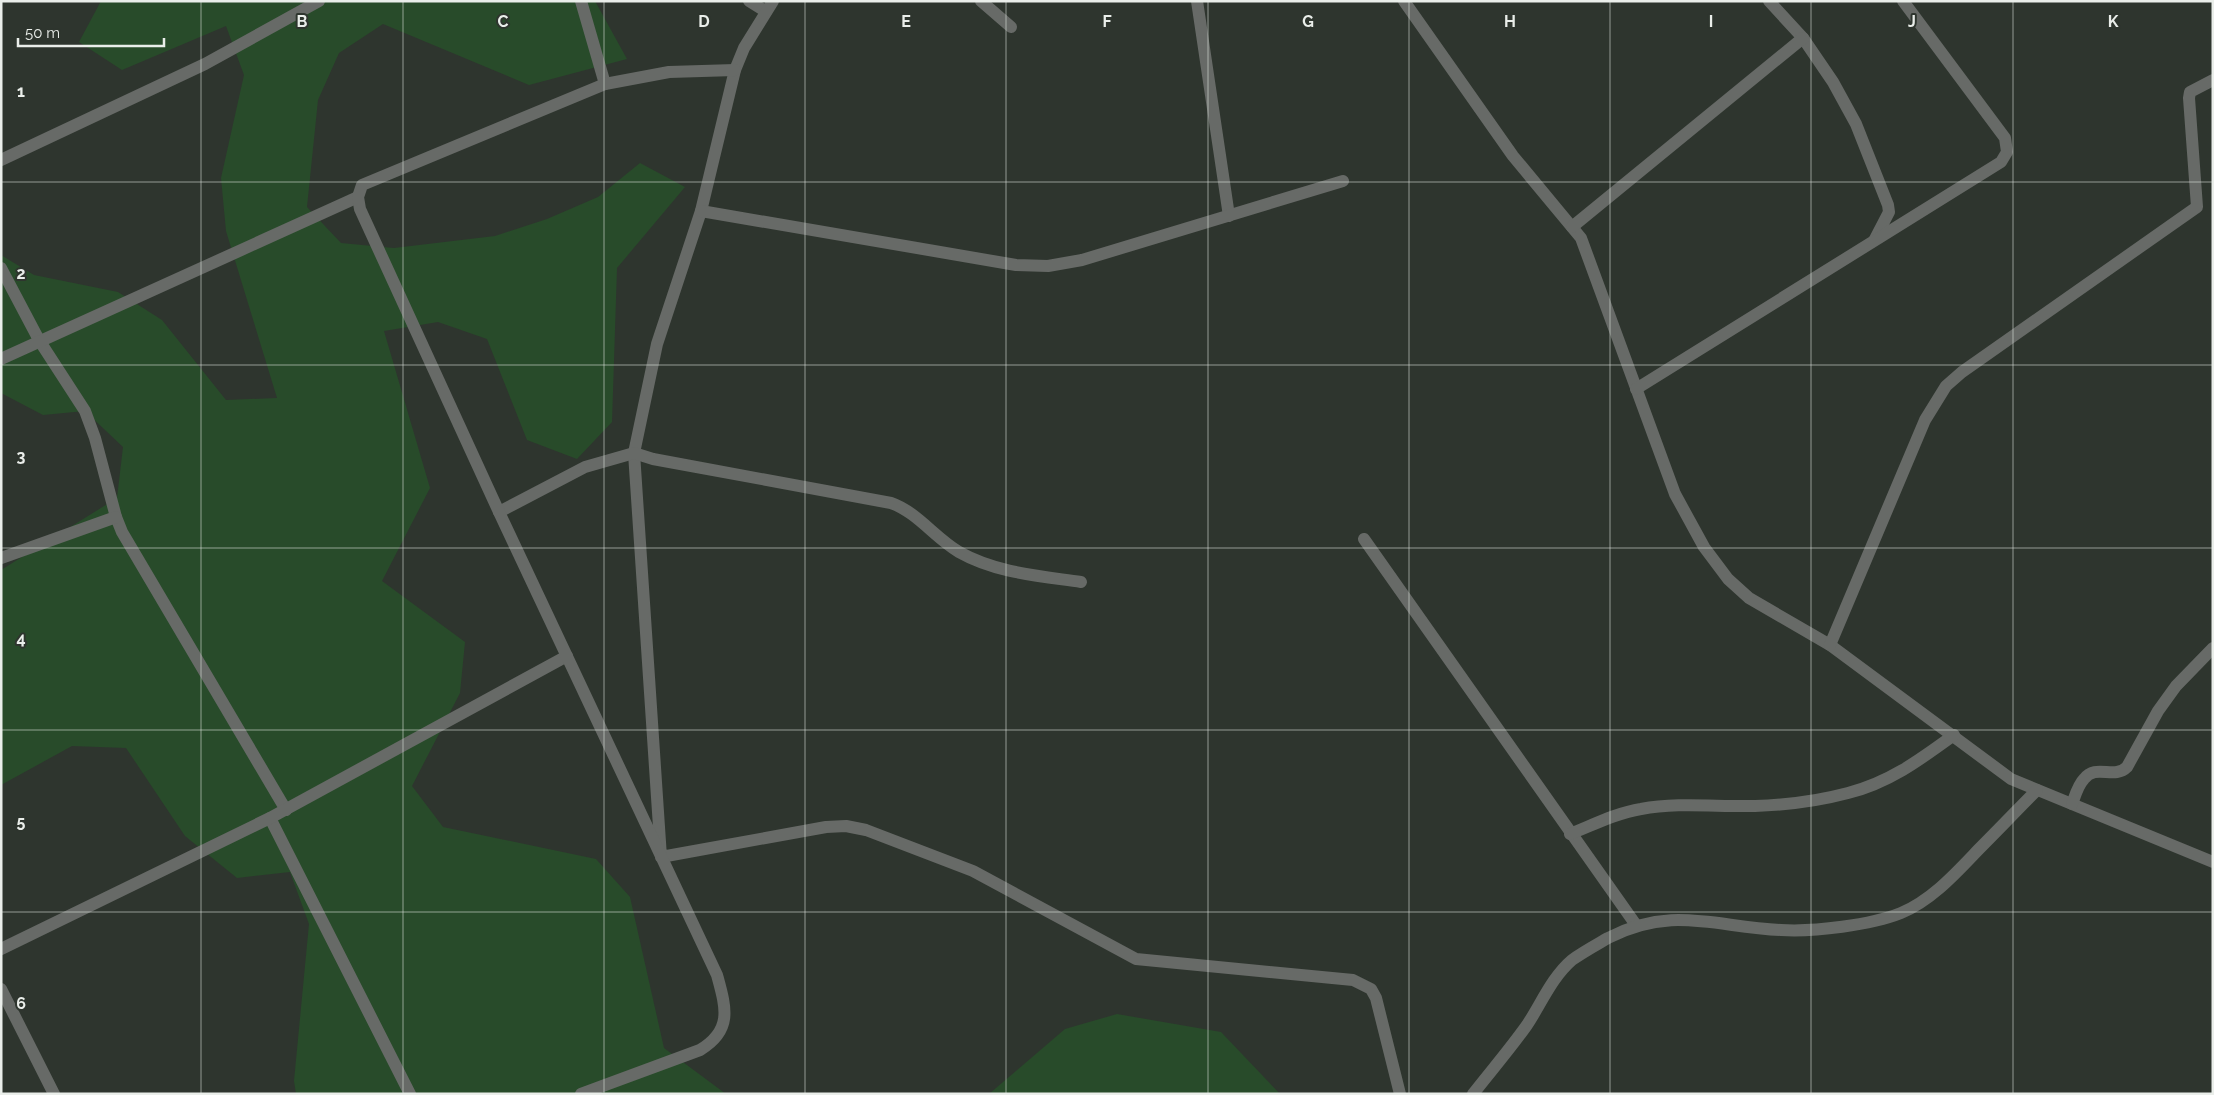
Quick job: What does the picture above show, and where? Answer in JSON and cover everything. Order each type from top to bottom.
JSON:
[{"type":"street","points":[[1,160],[205,64],[319,1]]},
{"type":"street","points":[[581,1],[605,84]]},
{"type":"street","points":[[661,857],[634,453],[657,344],[701,211],[735,70],[744,48],[769,6],[749,1]]},
{"type":"street","points":[[982,1],[1011,27]]},
{"type":"street","points":[[1197,1],[1229,216]]},
{"type":"street","points":[[1404,1],[1512,156],[1572,227],[1586,248],[1675,494],[1704,546],[1728,579],[1749,598],[1830,645],[2011,779],[2213,862]]},
{"type":"street","points":[[1769,1],[1803,38],[1833,82],[1856,124],[1888,204],[1889,212],[1874,242]]},
{"type":"street","points":[[1636,389],[2001,162],[2007,152],[2005,138],[1903,1]]},
{"type":"street","points":[[1572,227],[1803,38]]},
{"type":"street","points":[[581,1094],[700,1050],[714,1041],[723,1025],[725,1002],[717,975],[499,512],[360,209],[358,197],[362,185],[605,84],[669,72],[735,70]]},
{"type":"street","points":[[1830,645],[1925,420],[1946,386],[1982,358],[2197,207],[2189,98],[2190,92],[2213,80]]},
{"type":"street","points":[[701,211],[1016,265],[1048,266],[1082,260],[1343,181]]},
{"type":"street","points":[[1,359],[38,340],[358,197]]},
{"type":"street","points":[[1,268],[38,340],[86,411],[96,438],[116,517],[122,532],[286,810]]},
{"type":"street","points":[[499,512],[585,467],[634,453],[653,459],[890,503],[903,509],[958,551],[983,563],[1010,571],[1081,582]]},
{"type":"street","points":[[1,558],[116,517]]},
{"type":"street","points":[[1364,539],[1570,834],[1636,925]]},
{"type":"street","points":[[2072,804],[2082,780],[2088,774],[2097,771],[2116,774],[2122,772],[2127,767],[2162,705],[2176,686],[2213,648]]},
{"type":"street","points":[[1,948],[286,810],[567,656]]},
{"type":"street","points":[[1570,834],[1604,820],[1640,809],[1671,806],[1756,806],[1804,803],[1850,793],[1908,769],[1954,735]]},
{"type":"street","points":[[1474,1094],[1525,1027],[1556,979],[1572,961],[1594,946],[1636,925],[1654,921],[1695,920],[1782,930],[1814,929],[1861,923],[1899,914],[1923,902],[1952,877],[2037,790]]},
{"type":"street","points":[[270,818],[410,1094]]},
{"type":"street","points":[[661,857],[826,827],[846,826],[866,830],[973,871],[1121,953],[1136,959],[1353,980],[1371,989],[1376,998],[1400,1094]]},
{"type":"street","points":[[1,989],[54,1094]]},
{"type":"green space","points":[[101,1],[595,1],[627,59],[529,85],[383,24],[339,53],[318,100],[307,207],[341,243],[394,248],[495,236],[547,219],[598,197],[640,163],[685,187],[617,268],[612,422],[577,459],[527,440],[487,339],[438,322],[384,331],[430,488],[382,581],[465,642],[460,693],[412,786],[443,827],[596,859],[630,897],[664,1048],[726,1094],[296,1094],[294,1081],[309,924],[290,872],[237,878],[185,836],[126,748],[72,746],[1,785],[1,570],[117,498],[123,447],[85,411],[43,415],[1,393],[1,255],[34,275],[118,292],[162,320],[226,400],[277,398],[226,231],[221,178],[244,75],[226,26],[122,70],[79,42]]},
{"type":"green space","points":[[1117,1014],[1221,1032],[1280,1094],[989,1094],[1065,1029]]}]
